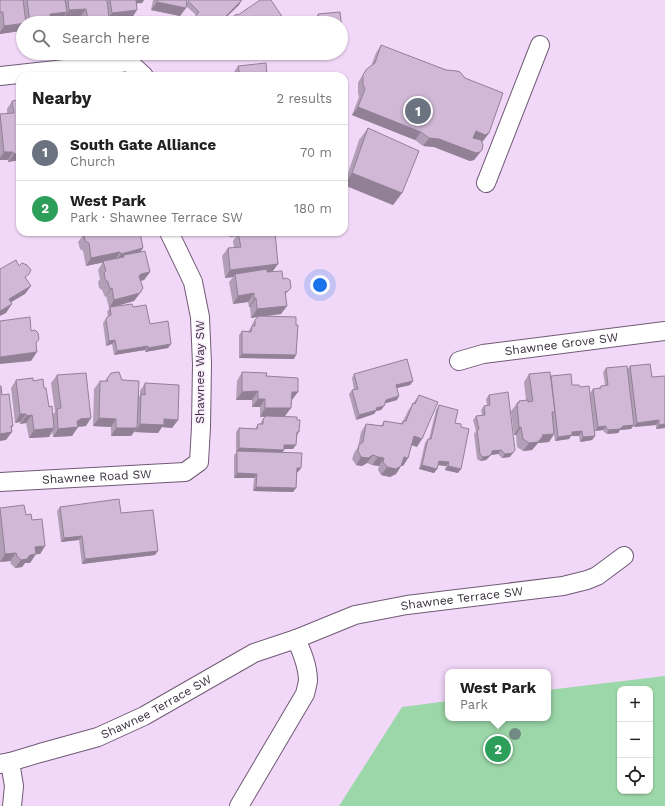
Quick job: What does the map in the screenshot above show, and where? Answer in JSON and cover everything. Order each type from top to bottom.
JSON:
[{"type":"street","points":[[486,182],[540,45]]},
{"type":"street","points":[[37,72],[129,62],[140,72]]},
{"type":"street","points":[[0,76],[16,74]]},
{"type":"street","name":"Shawnee Way SW","points":[[171,236],[193,282],[200,317],[202,364],[201,426],[199,462],[192,467]]},
{"type":"street","name":"Shawnee Grove SW","points":[[458,361],[484,354],[665,331]]},
{"type":"street","name":"Shawnee Road SW","points":[[0,482],[185,472],[192,467]]},
{"type":"street","name":"Shawnee Terrace SW","points":[[12,806],[14,786],[5,763],[98,737],[144,716],[254,653],[296,639],[355,615],[407,605],[562,586],[587,580],[597,576],[624,556]]},
{"type":"street","points":[[239,806],[305,694],[308,682],[307,669],[303,653],[296,639]]},
{"type":"green space","points":[[665,676],[665,806],[339,806],[402,707],[445,701],[445,721],[551,721],[551,690]]},
{"type":"building","points":[[0,0],[23,0],[25,16],[16,16],[16,24],[4,26],[3,12],[0,12]]},
{"type":"building","points":[[27,0],[65,0],[67,12],[50,14],[50,16],[29,16]]},
{"type":"building","points":[[68,0],[107,0],[109,16],[87,16],[86,9],[69,10]]},
{"type":"building","points":[[110,0],[136,0],[137,10],[112,13]]},
{"type":"building","points":[[157,0],[187,0],[186,8],[157,2]]},
{"type":"building","points":[[242,0],[226,16],[196,16],[199,12],[188,1]]},
{"type":"building","points":[[260,0],[271,0],[282,16],[234,16],[237,14],[238,15]]},
{"type":"building","points":[[340,12],[340,16],[318,16],[318,14]]},
{"type":"building","points":[[381,45],[446,70],[460,72],[465,78],[503,93],[489,133],[485,135],[476,131],[473,138],[481,140],[483,145],[480,152],[476,153],[439,139],[429,138],[421,132],[358,107],[365,89],[363,85],[363,75],[368,68],[375,63]]},
{"type":"building","points":[[266,63],[267,72],[239,72],[238,66]]},
{"type":"building","points":[[16,100],[16,154],[14,154],[13,152],[4,152],[0,114],[14,113],[12,101]]},
{"type":"building","points":[[368,128],[419,151],[402,193],[352,173]]},
{"type":"building","points":[[84,236],[141,236],[143,248],[121,254],[120,252],[91,258],[89,243],[85,241]]},
{"type":"building","points":[[239,236],[275,236],[278,264],[230,270],[228,248],[241,247]]},
{"type":"building","points":[[145,251],[150,272],[139,276],[143,288],[140,293],[114,300],[112,288],[110,289],[108,282],[105,279],[104,273],[106,271],[103,261]]},
{"type":"building","points":[[16,260],[19,266],[22,263],[27,265],[31,270],[25,277],[31,286],[9,299],[12,304],[0,311],[0,269]]},
{"type":"building","points":[[267,269],[267,272],[282,271],[283,279],[286,278],[290,280],[291,288],[285,292],[287,306],[257,309],[254,293],[238,296],[235,274]]},
{"type":"building","points":[[132,304],[133,307],[146,305],[150,324],[168,321],[171,344],[117,351],[115,340],[109,341],[106,319],[111,315],[110,307]]},
{"type":"building","points":[[259,316],[296,317],[296,325],[298,325],[296,355],[242,354],[242,331],[251,332],[252,326],[255,326],[255,320]]},
{"type":"building","points":[[30,317],[31,331],[35,330],[38,333],[39,339],[36,343],[37,352],[0,357],[0,321]]},
{"type":"building","points":[[407,359],[413,381],[396,385],[399,396],[386,400],[384,406],[376,408],[377,410],[359,415],[352,390],[358,389],[354,374]]},
{"type":"building","points":[[650,364],[652,377],[665,376],[665,424],[659,425],[659,420],[637,423],[630,366]]},
{"type":"building","points":[[627,366],[634,425],[609,430],[606,426],[598,427],[593,389],[608,385],[606,368]]},
{"type":"building","points":[[119,372],[122,380],[139,381],[137,428],[116,428],[116,419],[99,418],[100,381],[108,381],[107,379],[111,373]]},
{"type":"building","points":[[242,372],[267,373],[266,376],[298,378],[298,392],[292,392],[291,408],[265,408],[265,399],[258,399],[258,391],[242,392]]},
{"type":"building","points":[[550,372],[555,412],[552,412],[554,434],[542,435],[543,436],[538,442],[529,443],[523,439],[521,427],[519,427],[517,403],[519,403],[519,401],[533,401],[529,374]]},
{"type":"building","points":[[86,373],[91,418],[80,419],[77,421],[78,427],[58,429],[57,409],[61,408],[57,375]]},
{"type":"building","points":[[571,374],[572,385],[579,385],[580,387],[589,386],[595,436],[583,437],[582,431],[572,432],[572,435],[558,437],[551,376]]},
{"type":"building","points":[[33,378],[33,381],[43,379],[49,407],[52,406],[54,428],[34,430],[32,415],[26,416],[26,414],[20,414],[16,380]]},
{"type":"building","points":[[145,383],[179,385],[178,420],[164,419],[164,425],[140,424],[141,394],[145,395]]},
{"type":"building","points":[[0,386],[2,395],[9,394],[13,426],[11,426],[12,432],[0,434]]},
{"type":"building","points":[[508,392],[515,450],[513,453],[505,454],[501,450],[492,451],[489,456],[483,457],[480,454],[477,430],[479,429],[476,416],[485,415],[484,406],[490,405],[489,395]]},
{"type":"building","points":[[419,395],[438,402],[422,439],[414,436],[408,458],[404,457],[401,466],[396,469],[387,467],[383,462],[384,458],[373,455],[368,458],[361,457],[358,451],[359,445],[363,442],[366,424],[383,426],[384,421],[403,424],[403,421],[406,421],[413,403],[415,404]]},
{"type":"building","points":[[439,405],[458,410],[455,423],[461,424],[461,427],[469,429],[461,469],[448,466],[449,462],[439,461],[437,469],[422,465],[428,439],[431,439]]},
{"type":"building","points":[[266,416],[297,417],[297,420],[300,420],[296,445],[284,445],[284,450],[239,448],[239,428],[257,429],[258,424],[263,424],[263,419]]},
{"type":"building","points":[[237,451],[302,453],[301,468],[297,468],[296,488],[256,487],[257,474],[237,473]]},
{"type":"building","points":[[119,499],[121,513],[153,510],[158,551],[85,559],[82,536],[64,538],[60,507]]},
{"type":"building","points":[[24,505],[26,515],[31,514],[32,520],[42,519],[45,546],[35,547],[36,554],[30,555],[27,559],[21,560],[16,553],[5,554],[0,508]]},
{"type":"place","name":"South Gate Alliance","points":[[418,111]]},
{"type":"place","name":"West Park","points":[[498,749]]}]
